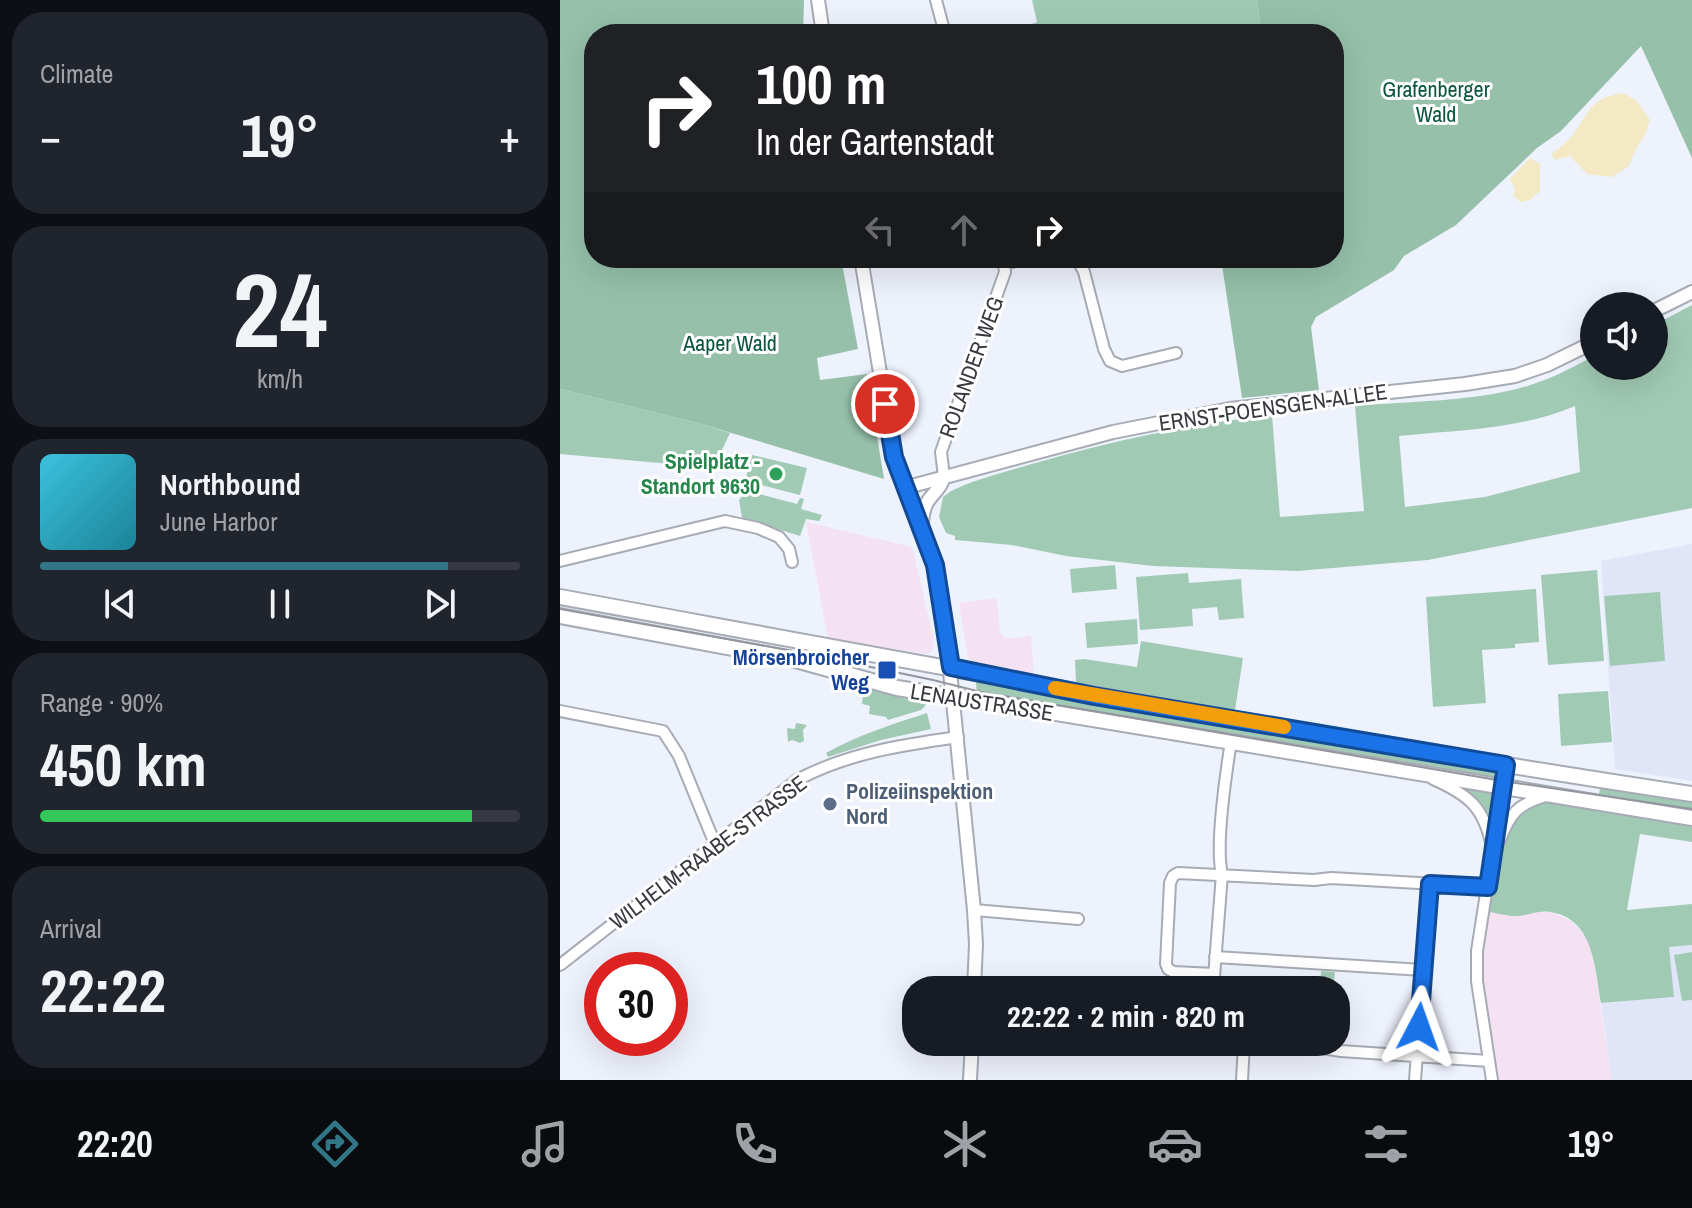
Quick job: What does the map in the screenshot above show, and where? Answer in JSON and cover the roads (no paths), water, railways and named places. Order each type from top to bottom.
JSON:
[{"type":"main road","name":"LENAUSTRASSE","points":[[560,597],[951,667],[1094,696],[1692,794]]},
{"type":"main road","name":"LENAUSTRASSE","points":[[560,616],[792,659],[897,688],[954,699],[1007,705],[1692,818]]},
{"type":"street","points":[[818,0],[822,24]]},
{"type":"street","points":[[936,0],[942,24]]},
{"type":"street","points":[[863,268],[891,444],[904,488],[929,548],[941,593],[974,910],[974,976]]},
{"type":"street","name":"ROLANDER WEG","points":[[944,477],[941,452],[1002,281],[1003,268]]},
{"type":"street","points":[[1082,268],[1110,361],[1122,366],[1176,353]]},
{"type":"street","points":[[1668,304],[1692,292]]},
{"type":"street","name":"ERNST-POENSGEN-ALLEE","points":[[904,488],[1113,432],[1230,409],[1515,376],[1580,349]]},
{"type":"street","points":[[921,526],[924,504],[944,477]]},
{"type":"street","points":[[560,561],[725,521],[758,528],[779,537],[789,549],[792,562]]},
{"type":"street","points":[[560,711],[659,729],[668,735],[715,844]]},
{"type":"street","name":"WILHELM-RAABE-STRASSE","points":[[560,965],[782,790],[815,771],[865,753],[958,737]]},
{"type":"street","points":[[1231,742],[1220,849],[1222,874],[1214,974],[1168,969],[1165,960],[1170,883],[1178,873],[1222,874],[1488,887]]},
{"type":"street","points":[[1492,1080],[1477,971],[1506,765]]},
{"type":"street","points":[[1421,774],[1472,801],[1488,827],[1493,857]]},
{"type":"street","points":[[1493,857],[1514,812],[1528,801],[1547,795]]},
{"type":"street","points":[[1415,1080],[1430,884]]},
{"type":"street","points":[[974,910],[1078,919]]},
{"type":"street","points":[[1215,957],[1423,970]]},
{"type":"street","points":[[1350,1052],[1489,1061]]},
{"type":"street","points":[[970,1080],[971,1056]]},
{"type":"street","points":[[1242,1080],[1243,1056]]},
{"type":"tram line","points":[[560,609],[794,651],[981,692],[1503,781],[1692,809]]},
{"type":"place","name":"Spielplatz - Standort 9630","points":[[776,474]]},
{"type":"place","name":"Mörsenbroicher Weg","points":[[887,670]]},
{"type":"place","name":"Polizeiinspektion Nord","points":[[830,804]]},
{"type":"park label","name":"Grafenberger Wald","points":[[1436,102]]},
{"type":"park label","name":"Aaper Wald","points":[[730,343]]}]
